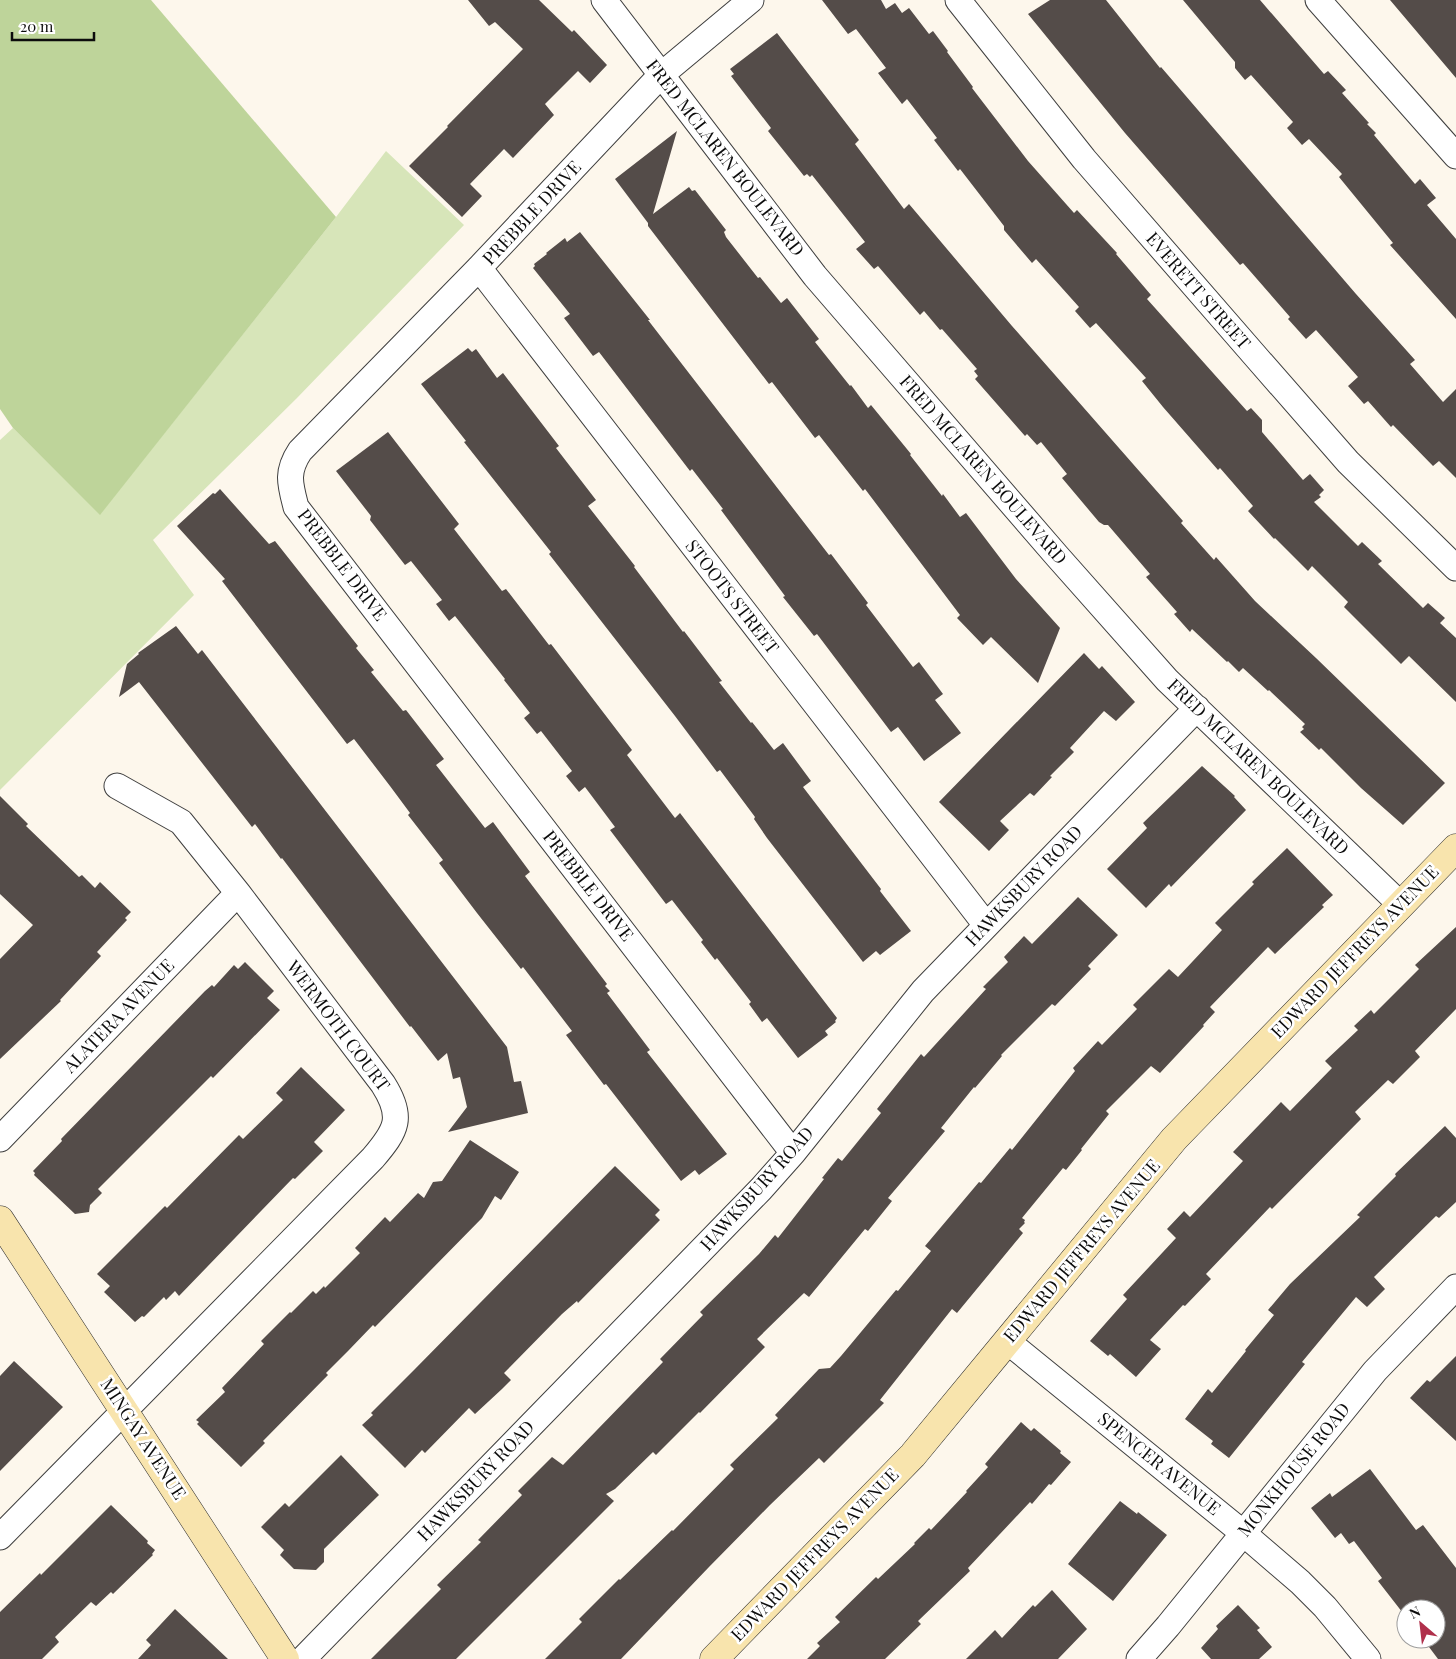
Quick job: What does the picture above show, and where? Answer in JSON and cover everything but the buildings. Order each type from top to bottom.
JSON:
[{"type":"street","name":"FRED MCLAREN BOULEVARD","points":[[604,0],[816,276],[1057,556],[1167,680],[1401,905]]},
{"type":"street","name":"PREBBLE DRIVE","points":[[751,0],[661,76],[479,268],[300,451],[293,462],[290,474],[296,507],[793,1153]]},
{"type":"street","name":"EVERETT STREET","points":[[958,0],[1084,160],[1348,462],[1456,568]]},
{"type":"street","points":[[1318,0],[1456,156]]},
{"type":"street","name":"STOOTS STREET","points":[[479,268],[986,925]]},
{"type":"street","name":"HAWKSBURY ROAD","points":[[303,1659],[754,1196],[793,1153],[923,991],[1197,708]]},
{"type":"street","name":"WERMOTH COURT","points":[[0,1537],[373,1158],[387,1142],[395,1126],[396,1113],[392,1098],[383,1084],[238,893],[181,822],[117,786]]},
{"type":"street","name":"EDWARD JEFFREYS AVENUE","points":[[714,1659],[913,1455],[1174,1139],[1456,848]]},
{"type":"street","name":"ALATERA AVENUE","points":[[0,1139],[238,893]]},
{"type":"street","name":"MINGAY AVENUE","points":[[0,1220],[285,1659]]},
{"type":"street","name":"MONKHOUSE ROAD","points":[[1139,1659],[1376,1371],[1456,1287]]},
{"type":"street","name":"SPENCER AVENUE","points":[[1007,1341],[1243,1533],[1300,1582],[1325,1607],[1368,1659]]},
{"type":"green space","points":[[0,0],[151,0],[336,217],[100,515],[13,428],[0,409]]},
{"type":"green space","points":[[386,151],[464,225],[297,398],[153,540],[194,595],[0,790],[0,440],[13,428],[100,514],[336,217]]}]
